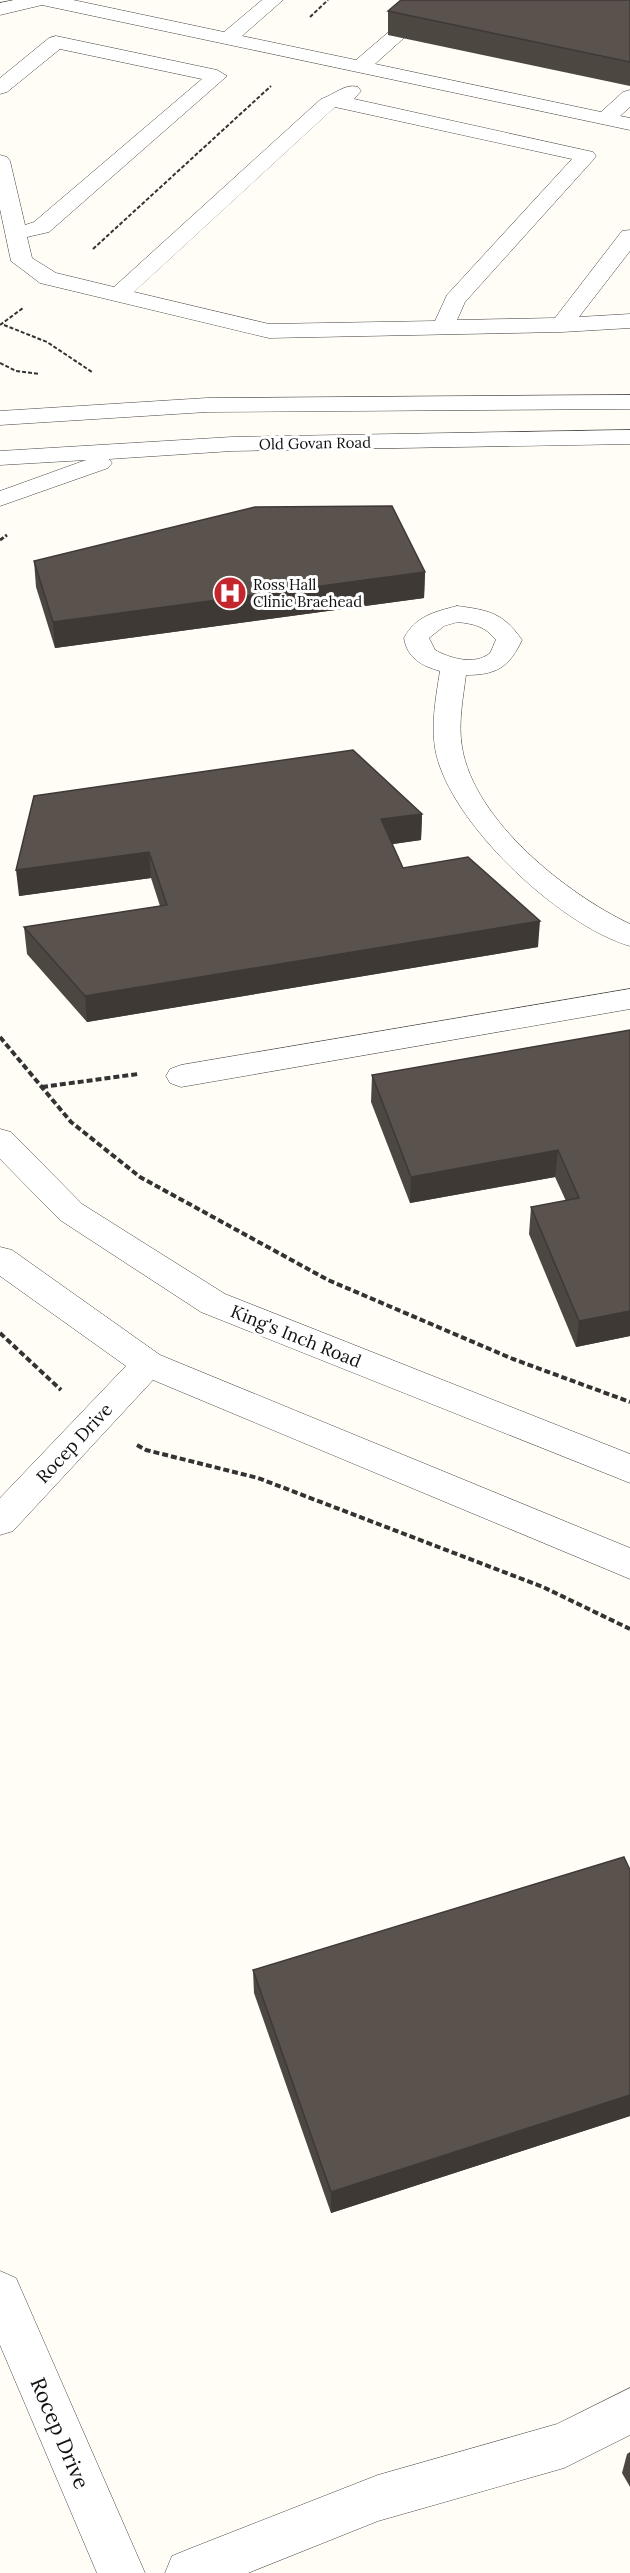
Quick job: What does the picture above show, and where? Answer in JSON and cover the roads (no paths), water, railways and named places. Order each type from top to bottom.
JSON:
[{"type":"street","points":[[0,9],[38,0]]},
{"type":"street","points":[[46,0],[83,4],[166,25],[630,124]]},
{"type":"street","points":[[228,38],[274,0]]},
{"type":"street","points":[[118,295],[328,103],[344,98],[368,68],[437,0]]},
{"type":"street","points":[[417,18],[438,22]]},
{"type":"street","points":[[141,47],[166,25]]},
{"type":"street","points":[[0,88],[56,42],[141,47],[217,76],[40,227],[16,232]]},
{"type":"street","points":[[424,121],[451,86]]},
{"type":"street","points":[[605,119],[630,96]]},
{"type":"street","points":[[334,101],[586,156],[455,300],[443,328]]},
{"type":"street","points":[[506,138],[533,103]]},
{"type":"street","points":[[0,161],[22,261],[48,278],[269,331],[562,326],[630,321]]},
{"type":"street","points":[[562,326],[630,236]]},
{"type":"street","points":[[0,401],[45,415]]},
{"type":"street","points":[[0,418],[207,405],[630,402]]},
{"type":"street","name":"Old Govan Road","points":[[0,458],[232,444],[630,437]]},
{"type":"street","points":[[0,499],[143,448]]},
{"type":"street","points":[[454,668],[448,715],[450,758],[471,807],[515,855],[586,913],[630,936]]},
{"type":"street","points":[[181,1077],[630,999]]},
{"type":"street","name":"King's Inch Road","points":[[0,1140],[71,1212],[213,1303],[630,1469]]},
{"type":"street","points":[[0,1259],[148,1364],[630,1564]]},
{"type":"street","name":"Rocep Drive","points":[[0,1521],[148,1364]]},
{"type":"street","name":"Rocep Drive","points":[[0,2293],[121,2573]]},
{"type":"street","points":[[189,2573],[378,2498],[564,2445],[630,2411]]},
{"type":"place","name":"Ross Hall Clinic Braehead","points":[[230,593]]}]
